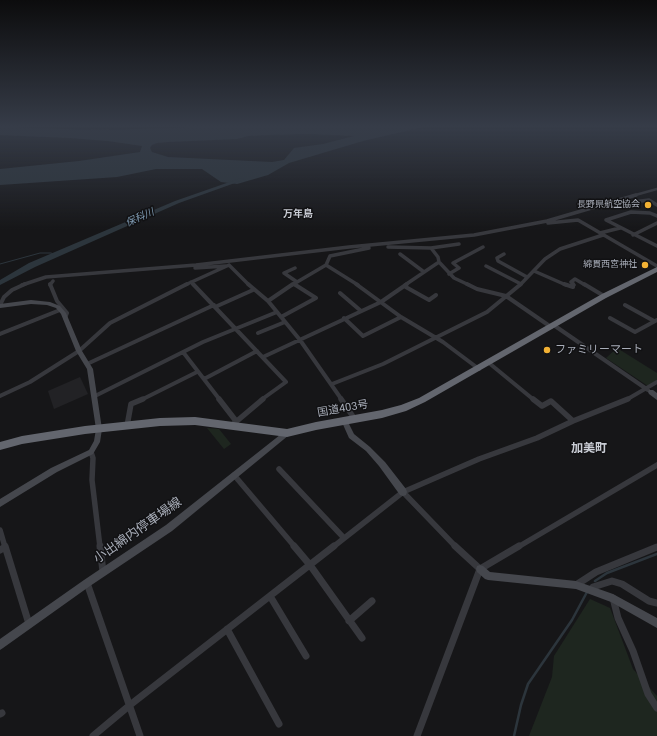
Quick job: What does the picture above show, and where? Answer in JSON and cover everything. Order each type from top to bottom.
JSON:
[{"type":"highway","name":"国道403号","points":[[0,446],[40,437],[160,422],[194,421],[233,423],[287,433],[354,418],[382,414],[403,408],[422,400],[656,268]]},
{"type":"main road","points":[[0,305],[31,302],[48,303],[58,307],[65,318],[79,351],[87,364],[95,396],[99,429],[97,442],[91,452],[54,470],[0,503]]},
{"type":"main road","points":[[344,420],[351,436],[368,449],[382,464],[403,492]]},
{"type":"main road","name":"小出綿内停車場線","points":[[0,645],[88,582],[169,528],[287,433]]},
{"type":"main road","points":[[480,569],[488,576],[576,585],[613,598],[657,623]]},
{"type":"street","points":[[539,223],[657,189]]},
{"type":"street","points":[[596,207],[649,200],[657,205]]},
{"type":"street","points":[[657,216],[650,213],[631,212],[606,220],[657,246]]},
{"type":"street","points":[[0,305],[4,297],[12,290],[29,282],[46,277],[155,269],[454,238],[539,223],[578,220],[656,268]]},
{"type":"street","points":[[633,235],[657,223]]},
{"type":"street","points":[[332,384],[383,364],[487,312],[521,284],[544,259],[560,249],[620,228]]},
{"type":"street","points":[[268,301],[305,276],[326,265],[330,256],[377,246],[431,248],[459,244]]},
{"type":"street","points":[[449,274],[459,268],[453,264],[483,247]]},
{"type":"street","points":[[431,248],[438,257],[439,262],[454,278],[466,284],[506,296],[653,393]]},
{"type":"street","points":[[400,254],[424,272]]},
{"type":"street","points":[[504,254],[497,258],[498,261],[527,278]]},
{"type":"street","points":[[263,357],[381,302],[439,262]]},
{"type":"street","points":[[155,269],[166,270],[229,265]]},
{"type":"street","points":[[0,396],[30,382],[79,351],[110,323],[191,282],[229,265]]},
{"type":"street","points":[[229,265],[253,290],[268,301],[300,340],[332,384],[354,418]]},
{"type":"street","points":[[326,265],[401,317],[436,338],[479,369]]},
{"type":"street","points":[[486,266],[521,284]]},
{"type":"street","points":[[281,317],[316,298],[284,273],[295,268]]},
{"type":"street","points":[[534,271],[568,286],[573,287],[574,285],[571,282],[575,280],[604,296]]},
{"type":"street","points":[[53,281],[50,284],[57,301],[67,313],[65,318]]},
{"type":"street","points":[[183,352],[197,372],[204,379],[233,423],[255,404],[286,382],[191,282]]},
{"type":"street","points":[[404,286],[429,300],[436,295]]},
{"type":"street","points":[[87,364],[214,306],[253,290]]},
{"type":"street","points":[[340,293],[361,311]]},
{"type":"street","points":[[625,305],[656,320]]},
{"type":"street","points":[[0,334],[60,310]]},
{"type":"street","points":[[95,396],[235,328],[277,312]]},
{"type":"street","points":[[344,318],[363,336],[401,317]]},
{"type":"street","points":[[610,318],[635,332],[656,320]]},
{"type":"street","points":[[258,333],[285,322]]},
{"type":"street","points":[[204,379],[257,351]]},
{"type":"street","points":[[489,363],[542,406],[551,401],[572,421]]},
{"type":"street","points":[[127,426],[131,404],[197,372]]},
{"type":"street","points":[[653,393],[657,382]]},
{"type":"street","points":[[94,736],[130,705],[403,492],[479,459],[537,438],[572,421],[620,403],[653,393]]},
{"type":"street","points":[[91,452],[93,458],[92,480],[103,572]]},
{"type":"street","points":[[417,736],[480,569],[657,465]]},
{"type":"street","points":[[279,470],[344,538]]},
{"type":"street","points":[[234,475],[310,565],[362,638]]},
{"type":"street","points":[[403,492],[455,546],[480,569]]},
{"type":"street","points":[[0,530],[3,549],[29,624]]},
{"type":"street","points":[[576,585],[596,572],[657,547]]},
{"type":"street","points":[[590,590],[593,587],[612,581],[622,584],[649,601],[657,603]]},
{"type":"street","points":[[88,582],[140,736]]},
{"type":"street","points":[[270,596],[306,656]]},
{"type":"street","points":[[613,598],[618,618],[633,651],[648,694],[657,708]]},
{"type":"street","points":[[349,621],[372,601]]},
{"type":"street","points":[[227,629],[279,724]]},
{"type":"shaded area","points":[[76,161],[295,161],[268,175],[237,184],[221,182],[202,169],[156,169],[117,177],[0,185],[0,169]]},
{"type":"shaded area","points":[[617,348],[657,373],[657,380],[648,386],[606,358]]},
{"type":"shaded area","points":[[80,377],[88,394],[54,409],[48,391]]},
{"type":"shaded area","points":[[207,428],[219,429],[231,444],[224,449]]},
{"type":"shaded area","points":[[590,599],[610,608],[633,669],[657,696],[657,736],[529,736],[552,677],[554,656]]},
{"type":"waterway","name":"保科川","points":[[0,283],[32,265],[177,202],[243,179]]},
{"type":"waterway","points":[[0,264],[40,253],[51,253],[56,255]]},
{"type":"waterway","points":[[595,581],[607,573],[657,554]]},
{"type":"waterway","points":[[514,736],[521,705],[528,684],[572,620],[587,592]]},
{"type":"place","name":"長野県航空協会","points":[[648,205]]},
{"type":"place","name":"綿貫西宮神社","points":[[645,265]]},
{"type":"place","name":"ファミリーマート","points":[[547,350]]},
{"type":"district","name":"万年島","points":[[298,214]]},
{"type":"district","name":"加美町","points":[[589,449]]}]
